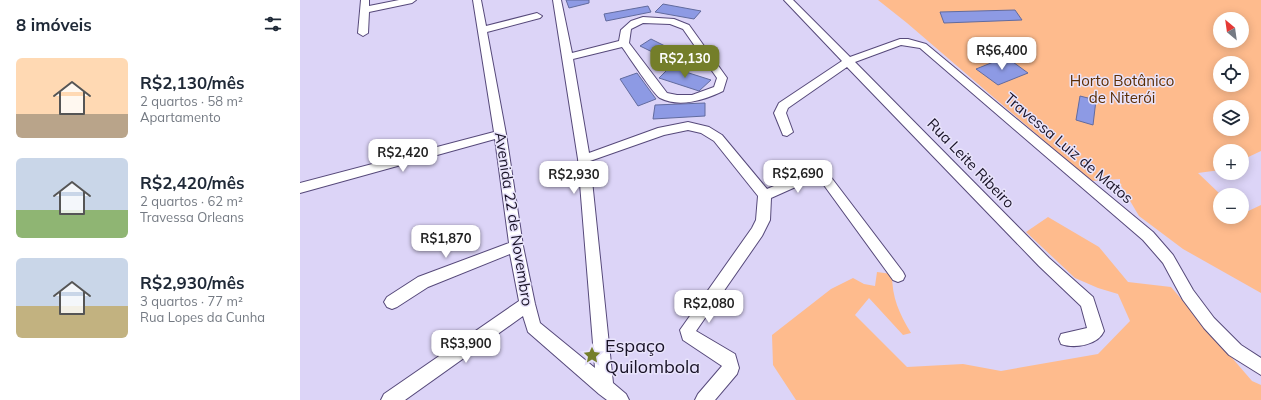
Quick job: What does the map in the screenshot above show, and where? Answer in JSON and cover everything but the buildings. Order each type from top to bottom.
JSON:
[{"type":"street","points":[[363,32],[365,5],[412,0]]},
{"type":"street","name":"Avenida 22 de Novembro","points":[[477,0],[500,134],[516,246],[527,304],[534,327],[620,400]]},
{"type":"street","points":[[557,0],[568,57],[584,159],[605,388]]},
{"type":"street","name":"Rua Leite Ribeiro","points":[[788,0],[1044,262],[1088,302],[1096,331],[1090,336],[1067,338]]},
{"type":"street","points":[[482,30],[537,16]]},
{"type":"street","points":[[643,20],[671,21],[679,23],[686,27],[722,78],[719,89],[698,97],[683,99],[667,96],[661,92],[624,43],[625,30],[634,22],[643,20]]},
{"type":"street","name":"Travessa Luiz de Matos","points":[[787,132],[780,113],[783,106],[849,62],[900,42],[915,43],[923,46],[1148,236],[1168,258],[1188,295],[1209,323],[1235,350],[1261,367]]},
{"type":"street","points":[[568,57],[624,43]]},
{"type":"street","points":[[584,159],[662,131],[688,126],[705,130],[718,138],[765,195],[763,220],[757,232],[688,330],[689,335],[729,360],[732,366],[704,400]]},
{"type":"street","points":[[300,188],[500,134]]},
{"type":"street","points":[[765,195],[820,171],[898,276]]},
{"type":"street","points":[[392,302],[423,282],[516,246]]},
{"type":"street","points":[[390,400],[527,304]]},
{"type":"green space","name":"Horto Botânico de Niterói","points":[[878,0],[1261,0],[1261,151],[1249,157],[1249,144],[1213,144],[1213,171],[1198,173],[1214,188],[1213,224],[1249,224],[1249,211],[1261,205],[1261,293],[1183,249],[1139,216],[1120,184],[1120,179],[1091,181],[907,23]]},
{"type":"green space","points":[[1048,217],[1099,247],[1128,282],[1171,287],[1252,381],[1261,385],[1261,400],[796,400],[773,365],[772,335],[831,289],[853,278],[864,284],[875,286],[877,272],[892,274],[893,291],[897,305],[911,333],[903,335],[869,298],[855,315],[907,367],[963,364],[1001,371],[1098,354],[1130,321],[1118,294],[1098,288],[1075,278],[1026,232]]},
{"type":"place","name":"Espaço Quilombola","points":[[592,355]]}]
